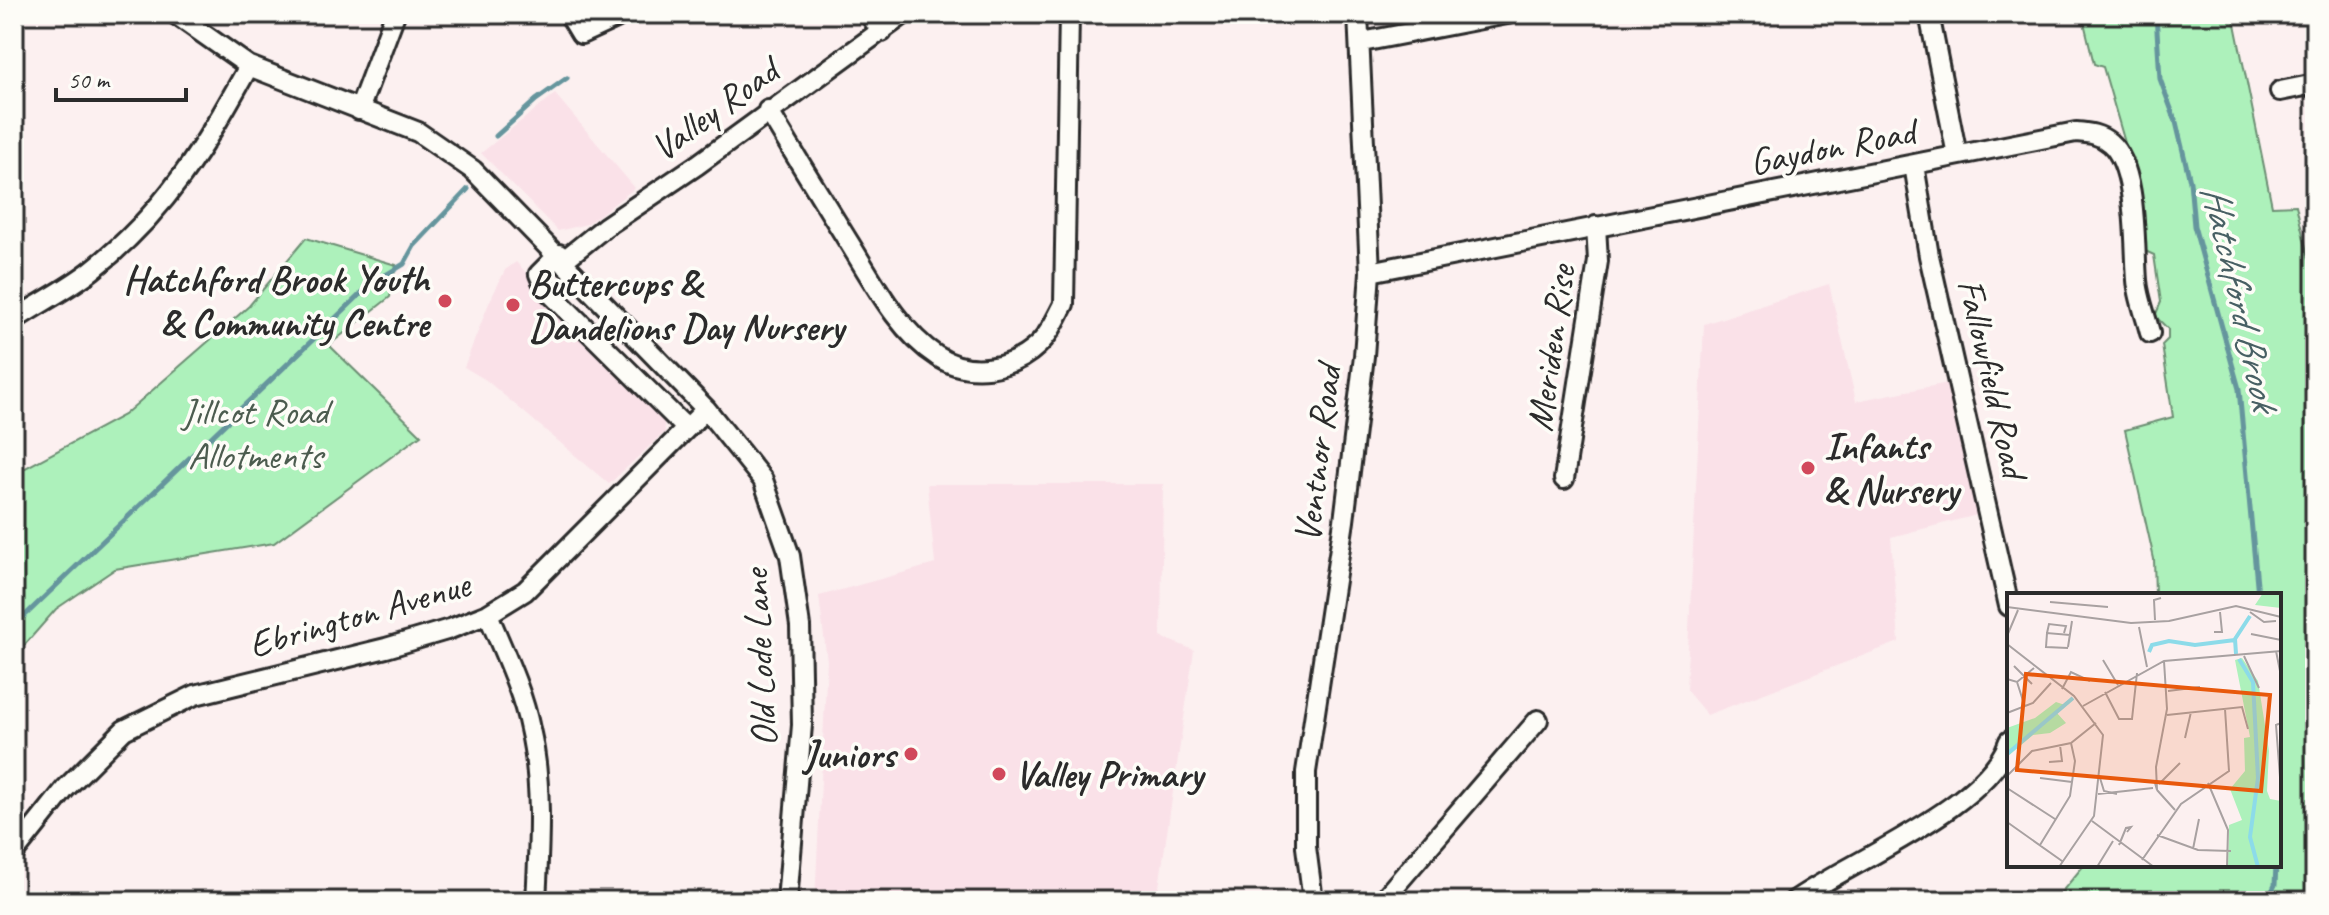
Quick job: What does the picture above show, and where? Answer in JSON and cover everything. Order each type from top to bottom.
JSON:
[{"type":"street","name":"Old Lode Lane","points":[[175,14],[249,66],[418,132],[445,149],[499,193],[562,257],[706,409],[763,480],[790,556],[800,626],[802,725],[787,901]]},
{"type":"street","points":[[359,110],[395,14]]},
{"type":"street","points":[[569,14],[581,34],[616,18]]},
{"type":"street","points":[[869,14],[882,32]]},
{"type":"street","name":"Valley Road","points":[[562,257],[904,14]]},
{"type":"street","points":[[768,110],[868,272],[923,346],[939,358],[966,367],[988,368],[1014,363],[1039,344],[1064,304],[1069,14]]},
{"type":"street","name":"Ventnor Road","points":[[1313,901],[1306,847],[1306,772],[1344,521],[1370,272],[1362,42],[1358,14]]},
{"type":"street","points":[[1362,42],[1507,14]]},
{"type":"street","points":[[1929,14],[1957,155]]},
{"type":"street","points":[[16,314],[91,270],[150,216],[200,155],[249,66]]},
{"type":"street","points":[[2280,91],[2315,84]]},
{"type":"street","name":"Gaydon Road","points":[[1370,272],[2076,132],[2098,134],[2113,145],[2126,179],[2135,222],[2137,283],[2150,333]]},
{"type":"street","name":"Fallowfield Road","points":[[1914,165],[1929,256],[2007,597]]},
{"type":"street","name":"Meriden Rise","points":[[1564,479],[1598,261],[1596,226]]},
{"type":"street","points":[[562,257],[539,274],[545,288],[686,428]]},
{"type":"street","name":"Ebrington Avenue","points":[[14,853],[65,789],[124,730],[195,695],[386,648],[488,614],[525,591],[706,409]]},
{"type":"street","points":[[488,614],[516,682],[534,749],[538,784],[536,901]]},
{"type":"street","points":[[1382,901],[1538,720]]},
{"type":"street","points":[[1794,901],[1821,893],[1966,797],[2007,748]]},
{"type":"shaded area","points":[[555,94],[635,188],[587,224],[558,231],[481,153]]},
{"type":"shaded area","points":[[516,262],[663,416],[665,432],[609,484],[486,380],[464,367],[505,270]]},
{"type":"shaded area","points":[[1829,284],[1856,401],[1948,383],[1977,515],[1891,537],[1899,642],[1707,715],[1686,690],[1704,324]]},
{"type":"shaded area","name":"Valley Primary","points":[[927,484],[1163,484],[1161,637],[1194,650],[1159,887],[1153,901],[815,901],[827,661],[819,596],[935,564]]},
{"type":"green space","points":[[2082,14],[2233,14],[2272,206],[2296,205],[2315,286],[2315,901],[2054,901],[2082,867],[2281,867],[2281,593],[2155,593],[2154,559],[2125,430],[2173,417],[2162,345],[2168,339],[2168,329],[2155,316],[2161,302],[2154,255],[2143,250],[2141,198],[2103,67],[2094,64]]},
{"type":"green space","name":"Jillcot Road Allotments","points":[[306,238],[396,265],[390,297],[329,345],[421,435],[274,543],[115,569],[56,609],[14,657],[14,474],[124,415],[249,306]]},
{"type":"waterway","name":"Hatchford Brook","points":[[2156,14],[2160,79],[2176,122],[2190,181],[2194,226],[2239,389],[2258,593]]},
{"type":"waterway","name":"Hatchford Brook","points":[[496,136],[536,100],[567,78]]},
{"type":"waterway","name":"Hatchford Brook","points":[[14,626],[371,284],[404,264],[414,246],[468,189]]},
{"type":"waterway","name":"Hatchford Brook","points":[[2281,786],[2281,812]]},
{"type":"waterway","name":"Hatchford Brook","points":[[2267,901],[2275,885],[2276,867]]},
{"type":"place","name":"Hatchford Brook Youth & Community Centre","points":[[445,301]]},
{"type":"place","name":"Buttercups & Dandelions Day Nursery","points":[[513,305]]},
{"type":"place","name":"Infants & Nursery","points":[[1808,468]]},
{"type":"place","name":"Juniors","points":[[911,754]]},
{"type":"place","name":"Valley Primary","points":[[999,774]]}]
